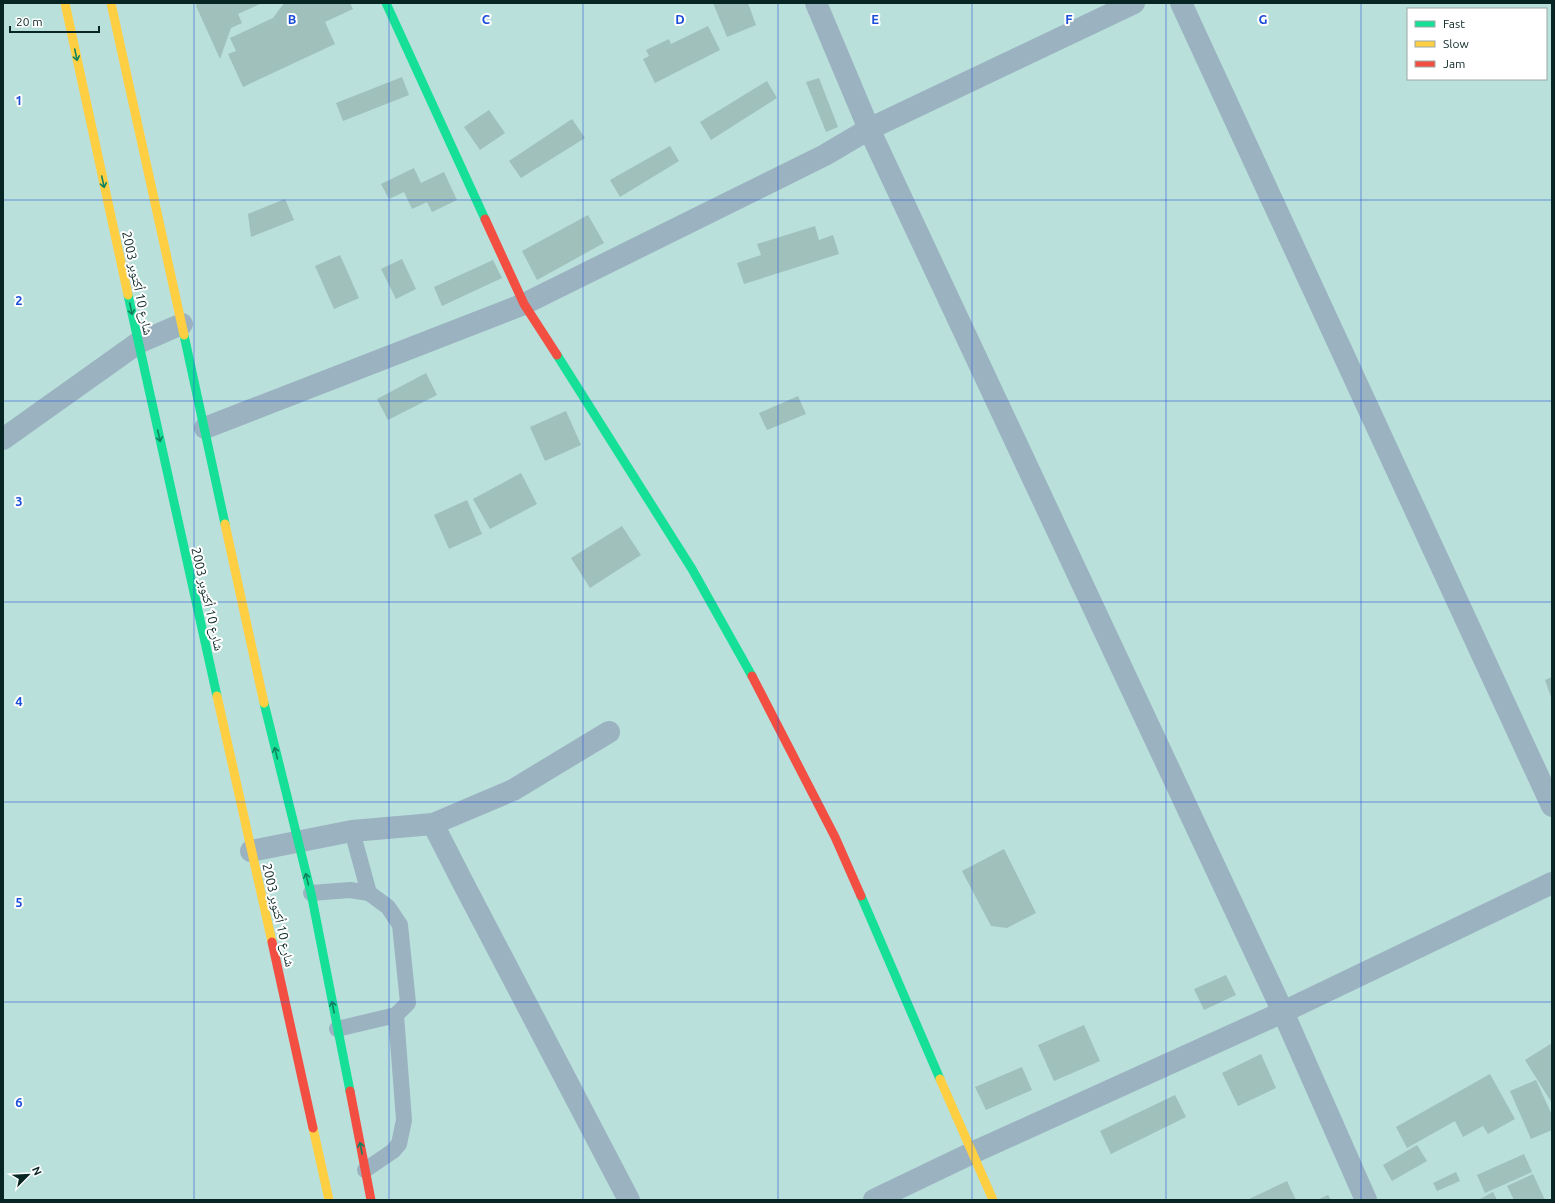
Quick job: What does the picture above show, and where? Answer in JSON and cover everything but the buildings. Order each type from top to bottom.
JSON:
[{"type":"main road","name":"شارع 10 أكتوبر 2003","points":[[65,3],[138,343],[329,1200]]},
{"type":"main road","points":[[111,3],[205,428],[259,685],[310,893],[371,1200]]},
{"type":"main road","points":[[386,3],[524,304],[692,569],[749,671],[835,837],[972,1154],[994,1200]]},
{"type":"street","points":[[816,3],[869,129],[1283,1012],[1366,1200]]},
{"type":"street","points":[[205,428],[524,304],[825,155],[869,129],[1134,3]]},
{"type":"street","points":[[1181,3],[1552,806]]},
{"type":"street","points":[[3,439],[138,343],[182,324]]},
{"type":"street","points":[[251,851],[352,831],[433,824],[513,790],[609,732]]},
{"type":"street","points":[[433,824],[460,880],[629,1200]]},
{"type":"street","points":[[874,1200],[1283,1012],[1552,883]]},
{"type":"lane","points":[[352,831],[369,893]]},
{"type":"lane","points":[[310,893],[350,890],[369,893],[388,907],[400,925],[408,1003],[396,1015],[337,1028]]},
{"type":"lane","points":[[365,1170],[393,1151],[399,1144],[404,1120],[396,1015]]},
{"type":"traffic: fast","points":[[386,3],[485,219]]},
{"type":"traffic: fast","points":[[128,295],[217,696]]},
{"type":"traffic: fast","points":[[184,335],[225,524]]},
{"type":"traffic: fast","points":[[557,355],[692,569],[752,676]]},
{"type":"traffic: fast","points":[[264,703],[311,893],[350,1091]]},
{"type":"traffic: fast","points":[[861,896],[940,1079]]},
{"type":"traffic: slow","points":[[65,3],[128,295]]},
{"type":"traffic: slow","points":[[111,3],[184,335]]},
{"type":"traffic: slow","points":[[225,524],[264,703]]},
{"type":"traffic: slow","points":[[217,696],[272,942]]},
{"type":"traffic: slow","points":[[940,1079],[993,1200]]},
{"type":"traffic: slow","points":[[313,1128],[329,1200]]},
{"type":"traffic: jam","points":[[485,219],[524,304],[557,355]]},
{"type":"traffic: jam","points":[[752,676],[835,837],[861,896]]},
{"type":"traffic: jam","points":[[272,942],[313,1128]]},
{"type":"traffic: jam","points":[[350,1091],[371,1200]]}]
